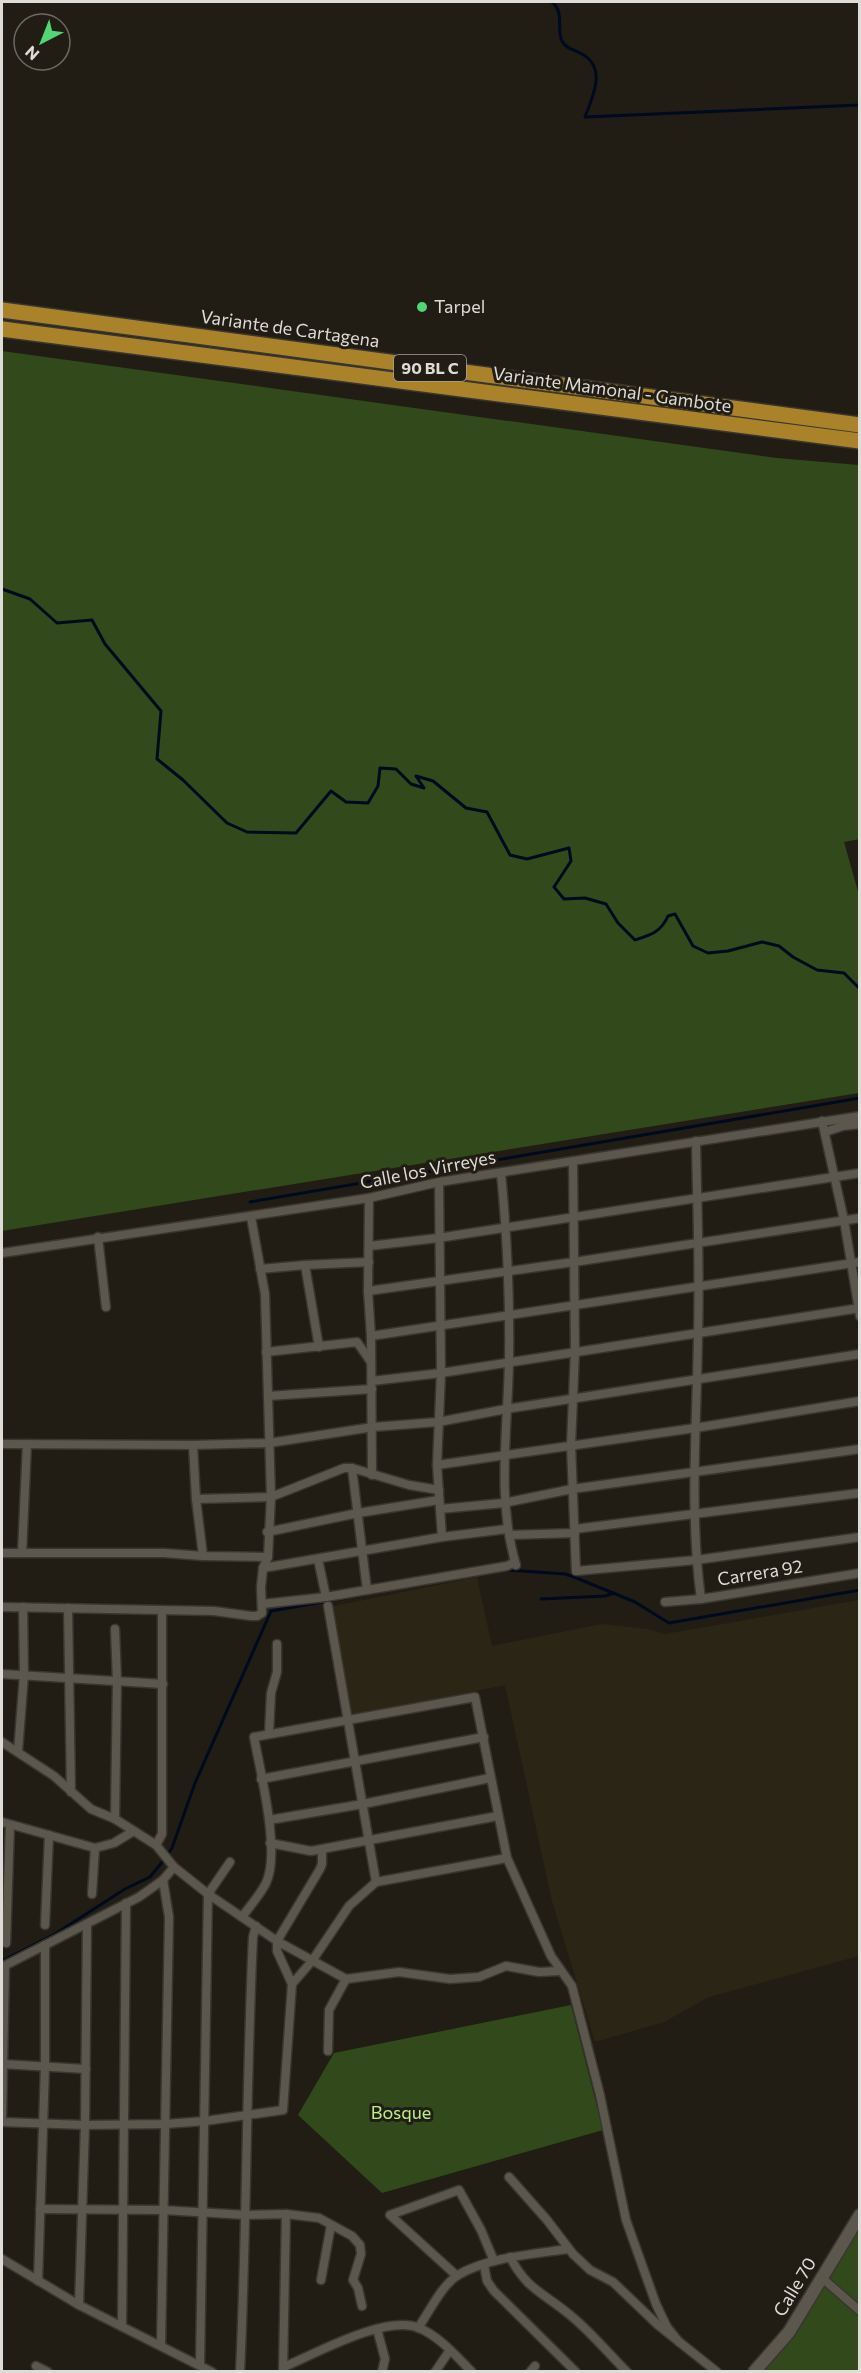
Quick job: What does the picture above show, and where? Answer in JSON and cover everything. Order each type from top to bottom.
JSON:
[{"type":"highway","name":"Variante de Cartagena","points":[[2,310],[860,425]]},
{"type":"highway","name":"Variante Mamonal - Gambote","points":[[2,329],[860,441]]},
{"type":"street","name":"Calle los Virreyes","points":[[2,1253],[98,1237],[252,1217],[369,1198],[439,1182],[860,1116]]},
{"type":"street","points":[[268,1396],[372,1385],[699,1332],[859,1311],[855,1263],[822,1121]]},
{"type":"street","points":[[825,1132],[843,1126],[860,1124]]},
{"type":"street","points":[[696,1142],[699,1332],[694,1471],[696,1560],[701,1599]]},
{"type":"street","points":[[573,1161],[575,1351],[571,1445],[576,1571],[696,1560],[860,1537]]},
{"type":"street","points":[[262,1604],[327,1601],[367,1590],[515,1564],[504,1503],[509,1362],[508,1270],[501,1173]]},
{"type":"street","points":[[369,1246],[438,1238],[860,1173]]},
{"type":"street","points":[[439,1182],[441,1372],[437,1465],[441,1537]]},
{"type":"street","points":[[369,1198],[368,1292],[373,1427],[372,1475]]},
{"type":"street","points":[[2,1607],[214,1611],[257,1616],[262,1613],[263,1568],[268,1557],[267,1532],[271,1497],[265,1294],[252,1217]]},
{"type":"street","points":[[368,1292],[860,1218]]},
{"type":"street","points":[[98,1237],[106,1307]]},
{"type":"street","points":[[260,1269],[369,1262]]},
{"type":"street","points":[[266,1352],[357,1342],[371,1337],[855,1263]]},
{"type":"street","points":[[305,1265],[319,1347]]},
{"type":"street","points":[[357,1342],[371,1362]]},
{"type":"street","points":[[2,1444],[269,1443],[373,1427],[438,1422],[572,1398],[860,1354]]},
{"type":"street","points":[[437,1465],[695,1428],[860,1401]]},
{"type":"street","points":[[21,1553],[27,1444]]},
{"type":"street","points":[[194,1445],[196,1499],[203,1556]]},
{"type":"street","points":[[267,1532],[358,1513],[439,1500],[504,1503],[572,1489],[860,1449]]},
{"type":"street","points":[[196,1499],[271,1497],[336,1470],[352,1468],[439,1500]]},
{"type":"street","points":[[352,1468],[367,1590]]},
{"type":"street","points":[[263,1568],[441,1537],[508,1532],[575,1531],[695,1513],[860,1493]]},
{"type":"street","points":[[2,1553],[164,1553],[268,1557]]},
{"type":"street","points":[[318,1559],[376,1882]]},
{"type":"street","name":"Carrera 92","points":[[665,1602],[701,1599],[860,1573]]},
{"type":"street","points":[[18,1751],[24,1675],[23,1607]]},
{"type":"street","points":[[68,1608],[71,1792]]},
{"type":"street","points":[[156,1845],[162,1834],[162,1611]]},
{"type":"street","points":[[115,1629],[117,1681],[115,1819]]},
{"type":"street","points":[[269,1734],[271,1693],[277,1672],[278,1644]]},
{"type":"street","points":[[2,1674],[163,1684]]},
{"type":"street","points":[[242,1917],[266,1883],[270,1868],[269,1820],[254,1737],[348,1718],[475,1697],[507,1858],[550,1956],[572,1986],[600,2095],[626,2220],[656,2304],[667,2327],[679,2342]]},
{"type":"street","points":[[261,1779],[484,1737]]},
{"type":"street","points":[[2,1742],[54,1776],[91,1809],[115,1819],[132,1832],[156,1845],[173,1864],[208,1894],[277,1941],[346,1979],[399,1972],[450,1979],[479,1977],[506,1966],[539,1972],[560,1971]]},
{"type":"street","points":[[269,1820],[363,1804],[490,1778]]},
{"type":"street","points":[[270,1843],[311,1851],[322,1850],[498,1816]]},
{"type":"street","points":[[6,1943],[6,1823],[94,1848],[114,1843],[132,1832]]},
{"type":"street","points":[[45,1925],[50,1835]]},
{"type":"street","points":[[92,1894],[94,1848]]},
{"type":"street","points":[[2,2122],[85,2125],[166,2124],[283,2110],[292,1984],[277,1951],[277,1941],[320,1869],[322,1850]]},
{"type":"street","points":[[292,1984],[312,1961],[349,1906],[376,1882],[507,1858]]},
{"type":"street","points":[[200,2365],[206,2121],[208,1894],[230,1862]]},
{"type":"street","points":[[2,2116],[3,1966],[158,1885],[173,1864]]},
{"type":"street","points":[[161,2346],[169,1917],[163,1880]]},
{"type":"street","points":[[123,2326],[126,1903]]},
{"type":"street","points":[[79,2305],[85,2125],[87,1924]]},
{"type":"street","points":[[240,2372],[246,2215],[246,2115],[253,1937],[256,1926]]},
{"type":"street","points":[[38,2281],[45,2066],[45,1945]]},
{"type":"street","points":[[328,2050],[328,2010],[346,1979]]},
{"type":"street","points":[[3,2064],[86,2069]]},
{"type":"street","points":[[509,2177],[547,2220],[568,2249],[590,2270],[613,2282],[679,2342],[717,2372]]},
{"type":"street","points":[[457,2276],[390,2215],[459,2190],[481,2230],[494,2261]]},
{"type":"street","points":[[40,2209],[163,2210],[246,2215],[286,2214],[319,2218],[352,2236],[360,2245],[361,2254],[352,2280],[358,2288],[362,2306]]},
{"type":"street","points":[[286,2214],[283,2369],[377,2329],[406,2324],[430,2334],[472,2372]]},
{"type":"street","name":"Calle 70","points":[[754,2372],[789,2332],[860,2215]]},
{"type":"street","points":[[321,2280],[331,2225]]},
{"type":"street","points":[[418,2328],[438,2298],[457,2276],[510,2257],[568,2249]]},
{"type":"street","points":[[510,2257],[519,2274],[528,2284],[571,2315],[627,2372]]},
{"type":"street","points":[[2,2259],[79,2305],[212,2372]]},
{"type":"street","points":[[484,2265],[488,2281],[494,2291],[576,2372]]},
{"type":"street","points":[[821,2277],[859,2310]]},
{"type":"street","points":[[377,2329],[385,2359],[382,2372]]},
{"type":"street","points":[[435,2372],[450,2350]]},
{"type":"street","points":[[36,2366],[48,2372]]},
{"type":"shaded area","points":[[477,1577],[492,1646],[602,1624],[647,1629],[665,1634],[859,1600],[859,1956],[709,1997],[664,2022],[595,2042],[552,1901],[505,1685],[353,1716],[329,1607]]},
{"type":"green space","points":[[2,351],[777,458],[859,465],[860,839],[844,842],[859,895],[859,1093],[2,1231]]},
{"type":"green space","name":"Bosque","points":[[571,2005],[603,2130],[382,2193],[298,2115],[334,2053]]},
{"type":"green space","points":[[859,2218],[859,2371],[755,2372]]},
{"type":"waterway","points":[[552,2],[558,11],[562,41],[568,48],[590,60],[594,67],[596,83],[585,117],[860,105]]},
{"type":"waterway","points":[[2,589],[30,599],[57,623],[92,620],[105,644],[161,711],[157,759],[183,780],[227,823],[247,832],[296,833],[331,791],[346,802],[368,803],[378,786],[380,768],[396,769],[411,784],[424,788],[416,776],[433,781],[466,808],[487,812],[510,855],[527,859],[569,848],[571,861],[554,887],[564,899],[585,898],[606,904],[618,923],[635,940],[655,932],[668,916],[675,914],[693,946],[708,953],[728,951],[762,942],[779,946],[793,957],[817,970],[844,973],[860,989]]},
{"type":"waterway","points":[[250,1202],[860,1098]]},
{"type":"waterway","points":[[507,1570],[565,1574],[635,1602],[669,1623],[860,1590]]},
{"type":"waterway","points":[[541,1599],[605,1596],[614,1593]]},
{"type":"waterway","points":[[2,1961],[55,1934],[125,1889],[150,1877],[163,1861],[172,1848],[195,1783],[271,1611],[368,1594]]},
{"type":"place","name":"Tarpel","points":[[422,307]]}]
